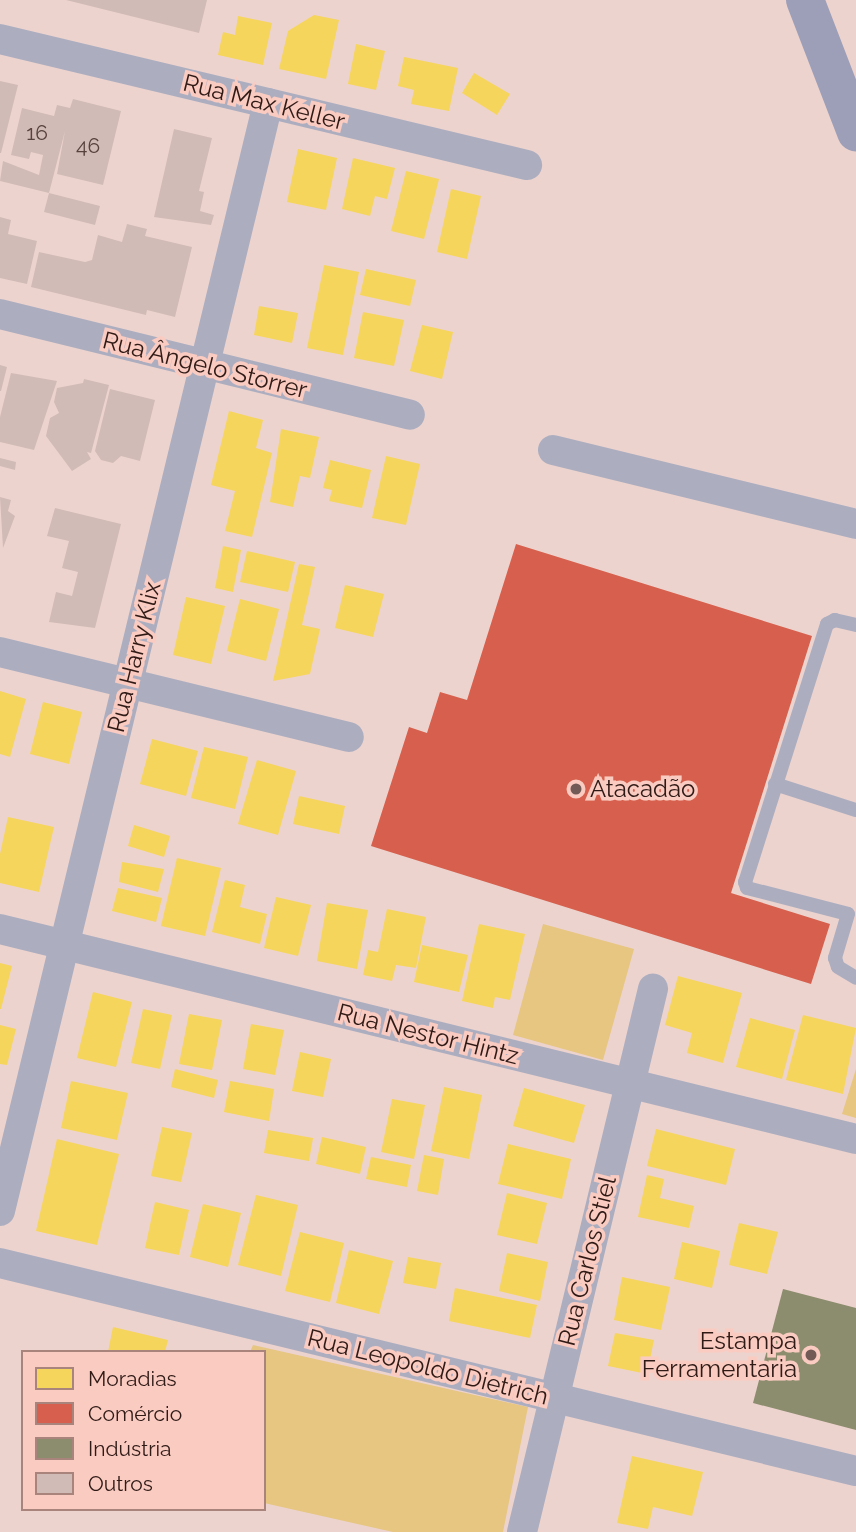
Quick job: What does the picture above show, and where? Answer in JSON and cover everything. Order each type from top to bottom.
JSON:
[{"type":"main road","points":[[806,0],[856,132]]},
{"type":"street","name":"Rua Max Keller","points":[[0,39],[527,165]]},
{"type":"street","name":"Rua Harry Klix","points":[[0,1211],[268,103]]},
{"type":"street","name":"Rua Ângelo Storrer","points":[[0,314],[410,415]]},
{"type":"street","points":[[553,450],[856,524]]},
{"type":"street","points":[[0,652],[349,737]]},
{"type":"street","name":"Rua Nestor Hintz","points":[[0,929],[856,1139]]},
{"type":"street","name":"Rua Carlos Stiel","points":[[522,1532],[653,989]]},
{"type":"street","name":"Rua Leopoldo Dietrich","points":[[0,1263],[856,1471]]},
{"type":"lane","points":[[856,625],[835,620],[827,624],[745,882],[747,888],[848,914],[835,958],[838,967],[856,978]]},
{"type":"lane","points":[[775,784],[856,810]]},
{"type":"shaded area","points":[[543,924],[634,949],[603,1060],[513,1035]]},
{"type":"shaded area","points":[[856,1069],[856,1118],[842,1114]]},
{"type":"shaded area","points":[[253,1345],[528,1407],[503,1532],[393,1532],[266,1503],[266,1350],[251,1350]]},
{"type":"building: Moradias","points":[[314,15],[339,20],[326,79],[279,69],[288,31]]},
{"type":"building: Moradias","points":[[238,16],[272,23],[263,65],[218,55],[223,32],[235,35]]},
{"type":"building: Moradias","points":[[356,44],[385,51],[376,90],[348,84]]},
{"type":"building: Moradias","points":[[404,57],[458,68],[449,111],[411,104],[414,90],[398,86]]},
{"type":"building: Moradias","points":[[474,73],[510,94],[497,115],[462,93]]},
{"type":"building: Moradias","points":[[298,149],[337,158],[326,210],[287,202]]},
{"type":"building: Moradias","points":[[353,158],[395,168],[387,199],[375,196],[370,216],[342,209]]},
{"type":"building: Moradias","points":[[406,171],[439,179],[424,239],[391,231]]},
{"type":"building: Moradias","points":[[451,189],[481,196],[467,259],[437,252]]},
{"type":"building: Moradias","points":[[324,265],[359,272],[343,355],[307,348]]},
{"type":"building: Moradias","points":[[366,269],[416,280],[410,306],[360,295]]},
{"type":"building: Moradias","points":[[259,306],[298,313],[292,343],[254,335]]},
{"type":"building: Moradias","points":[[363,312],[404,320],[394,366],[354,358]]},
{"type":"building: Moradias","points":[[422,325],[453,332],[442,379],[410,371]]},
{"type":"building: Moradias","points":[[229,411],[263,420],[256,448],[272,453],[252,537],[225,531],[235,491],[211,485]]},
{"type":"building: Moradias","points":[[281,429],[319,437],[310,478],[300,476],[293,507],[270,502]]},
{"type":"building: Moradias","points":[[386,456],[420,464],[406,525],[372,518]]},
{"type":"building: Moradias","points":[[330,460],[371,470],[362,508],[329,501],[332,490],[323,488]]},
{"type":"building: Moradias","points":[[223,546],[241,550],[233,592],[215,588]]},
{"type":"building: Moradias","points":[[247,551],[295,562],[288,592],[240,582]]},
{"type":"building: Moradias","points":[[299,564],[315,567],[302,625],[320,629],[310,674],[273,681]]},
{"type":"building: Moradias","points":[[345,585],[384,594],[373,637],[335,628]]},
{"type":"building: Moradias","points":[[186,597],[225,606],[211,664],[173,655]]},
{"type":"building: Moradias","points":[[240,599],[279,609],[266,661],[227,651]]},
{"type":"building: Moradias","points":[[0,691],[26,699],[10,757],[0,754]]},
{"type":"building: Moradias","points":[[43,702],[82,712],[69,764],[30,754]]},
{"type":"building: Moradias","points":[[152,739],[198,751],[186,796],[140,784]]},
{"type":"building: Moradias","points":[[204,747],[248,757],[235,809],[191,798]]},
{"type":"building: Moradias","points":[[257,760],[296,771],[278,835],[238,824]]},
{"type":"building: Moradias","points":[[299,796],[345,806],[339,834],[293,824]]},
{"type":"building: Moradias","points":[[8,817],[54,827],[39,892],[0,883],[0,854]]},
{"type":"building: Moradias","points":[[134,825],[170,836],[164,857],[128,846]]},
{"type":"building: Moradias","points":[[177,858],[221,868],[205,936],[161,926]]},
{"type":"building: Moradias","points":[[122,862],[164,869],[158,892],[119,882]]},
{"type":"building: Moradias","points":[[225,880],[245,885],[240,907],[267,914],[260,944],[212,932]]},
{"type":"building: Moradias","points":[[118,888],[162,898],[156,922],[112,911]]},
{"type":"building: Moradias","points":[[276,897],[311,905],[298,956],[264,948]]},
{"type":"building: Moradias","points":[[327,903],[368,910],[357,969],[317,961]]},
{"type":"building: Moradias","points":[[387,909],[426,917],[416,968],[396,965],[392,981],[363,975],[368,950],[378,952]]},
{"type":"building: Moradias","points":[[479,924],[525,934],[510,1000],[495,997],[493,1008],[462,1001]]},
{"type":"building: Moradias","points":[[422,945],[468,955],[459,992],[414,982]]},
{"type":"building: Moradias","points":[[0,963],[12,966],[1,1009],[0,1009]]},
{"type":"building: Moradias","points":[[678,976],[742,993],[723,1063],[687,1053],[692,1033],[665,1025]]},
{"type":"building: Moradias","points":[[93,992],[132,1002],[116,1067],[77,1058]]},
{"type":"building: Moradias","points":[[143,1009],[172,1015],[160,1069],[131,1063]]},
{"type":"building: Moradias","points":[[189,1014],[222,1020],[212,1070],[179,1064]]},
{"type":"building: Moradias","points":[[803,1015],[856,1028],[843,1094],[786,1080]]},
{"type":"building: Moradias","points":[[750,1018],[795,1030],[782,1079],[736,1067]]},
{"type":"building: Moradias","points":[[251,1024],[284,1030],[275,1075],[243,1069]]},
{"type":"building: Moradias","points":[[0,1025],[16,1029],[7,1065],[0,1064]]},
{"type":"building: Moradias","points":[[300,1052],[331,1059],[323,1097],[292,1091]]},
{"type":"building: Moradias","points":[[175,1069],[218,1080],[214,1098],[171,1087]]},
{"type":"building: Moradias","points":[[71,1081],[128,1093],[117,1140],[61,1128]]},
{"type":"building: Moradias","points":[[230,1081],[274,1089],[269,1121],[224,1112]]},
{"type":"building: Moradias","points":[[444,1087],[482,1095],[469,1159],[431,1151]]},
{"type":"building: Moradias","points":[[524,1088],[585,1105],[574,1143],[513,1126]]},
{"type":"building: Moradias","points":[[392,1099],[425,1105],[414,1159],[381,1152]]},
{"type":"building: Moradias","points":[[162,1127],[192,1133],[181,1182],[151,1176]]},
{"type":"building: Moradias","points":[[656,1129],[735,1149],[726,1185],[647,1166]]},
{"type":"building: Moradias","points":[[268,1130],[313,1138],[309,1161],[264,1153]]},
{"type":"building: Moradias","points":[[322,1137],[366,1147],[360,1174],[316,1164]]},
{"type":"building: Moradias","points":[[57,1139],[119,1154],[97,1245],[36,1231]]},
{"type":"building: Moradias","points":[[508,1144],[571,1159],[562,1199],[498,1184]]},
{"type":"building: Moradias","points":[[424,1155],[444,1159],[438,1195],[417,1191]]},
{"type":"building: Moradias","points":[[371,1157],[411,1165],[407,1187],[366,1179]]},
{"type":"building: Moradias","points":[[647,1175],[664,1179],[660,1198],[694,1206],[689,1228],[638,1217]]},
{"type":"building: Moradias","points":[[507,1193],[547,1203],[537,1244],[497,1235]]},
{"type":"building: Moradias","points":[[256,1195],[298,1205],[281,1276],[238,1265]]},
{"type":"building: Moradias","points":[[155,1202],[189,1210],[179,1255],[145,1248]]},
{"type":"building: Moradias","points":[[203,1204],[241,1213],[228,1267],[190,1257]]},
{"type":"building: Moradias","points":[[739,1223],[778,1232],[767,1274],[729,1265]]},
{"type":"building: Moradias","points":[[300,1232],[344,1243],[330,1302],[285,1291]]},
{"type":"building: Moradias","points":[[682,1242],[720,1251],[712,1288],[674,1279]]},
{"type":"building: Moradias","points":[[349,1250],[393,1261],[379,1314],[336,1303]]},
{"type":"building: Moradias","points":[[507,1253],[548,1262],[540,1301],[499,1291]]},
{"type":"building: Moradias","points":[[408,1257],[441,1263],[436,1289],[403,1283]]},
{"type":"building: Moradias","points":[[622,1277],[670,1287],[661,1330],[614,1320]]},
{"type":"building: Moradias","points":[[455,1288],[537,1305],[530,1338],[449,1321]]},
{"type":"building: Moradias","points":[[113,1327],[168,1340],[166,1350],[108,1350]]},
{"type":"building: Moradias","points":[[615,1333],[654,1340],[647,1374],[608,1366]]},
{"type":"building: Moradias","points":[[632,1456],[703,1472],[692,1516],[653,1507],[648,1529],[617,1523]]},
{"type":"building: Comércio","name":"Atacadão","points":[[516,544],[812,636],[731,893],[830,924],[811,984],[371,846],[409,727],[427,733],[440,692],[467,700]]},
{"type":"building: Indústria","name":"Estampa Ferramentaria","points":[[783,1289],[856,1308],[856,1430],[753,1403]]},
{"type":"building: Outros","points":[[66,0],[207,0],[199,33]]},
{"type":"building: Outros","points":[[0,81],[18,85],[1,153],[0,153]]},
{"type":"building: Outros","points":[[73,99],[121,111],[103,185],[57,174],[65,131],[49,193],[0,181],[3,161],[39,175],[43,155],[31,152],[29,159],[11,155],[22,108],[54,116],[57,105],[70,108]]},
{"type":"building: Outros","points":[[174,129],[212,138],[199,191],[204,192],[200,211],[214,215],[211,225],[154,217]]},
{"type":"building: Outros","points":[[49,193],[100,206],[95,225],[44,212]]},
{"type":"building: Outros","points":[[0,217],[11,220],[8,234],[37,241],[27,284],[0,278]]},
{"type":"building: Outros","points":[[127,224],[147,229],[145,236],[192,247],[175,317],[147,310],[146,315],[31,287],[39,252],[85,262],[92,260],[98,235],[122,242]]},
{"type":"building: Outros","points":[[0,365],[7,367],[1,391],[0,391]]},
{"type":"building: Outros","points":[[11,373],[57,381],[34,450],[0,442],[0,417]]},
{"type":"building: Outros","points":[[84,379],[109,385],[91,453],[87,452],[91,459],[72,471],[46,436],[50,418],[59,413],[54,402],[57,388],[83,383]]},
{"type":"building: Outros","points":[[110,389],[155,400],[140,461],[121,456],[113,463],[101,460],[95,451]]},
{"type":"building: Outros","points":[[0,458],[16,462],[15,470],[0,466]]},
{"type":"building: Outros","points":[[0,497],[11,500],[8,511],[15,516],[3,548]]},
{"type":"building: Outros","points":[[55,508],[121,524],[95,628],[49,622],[56,592],[72,596],[78,572],[62,568],[69,541],[47,536]]},
{"type":"place","name":"Atacadão","points":[[576,789]]},
{"type":"place","name":"Estampa Ferramentaria","points":[[811,1355]]}]
